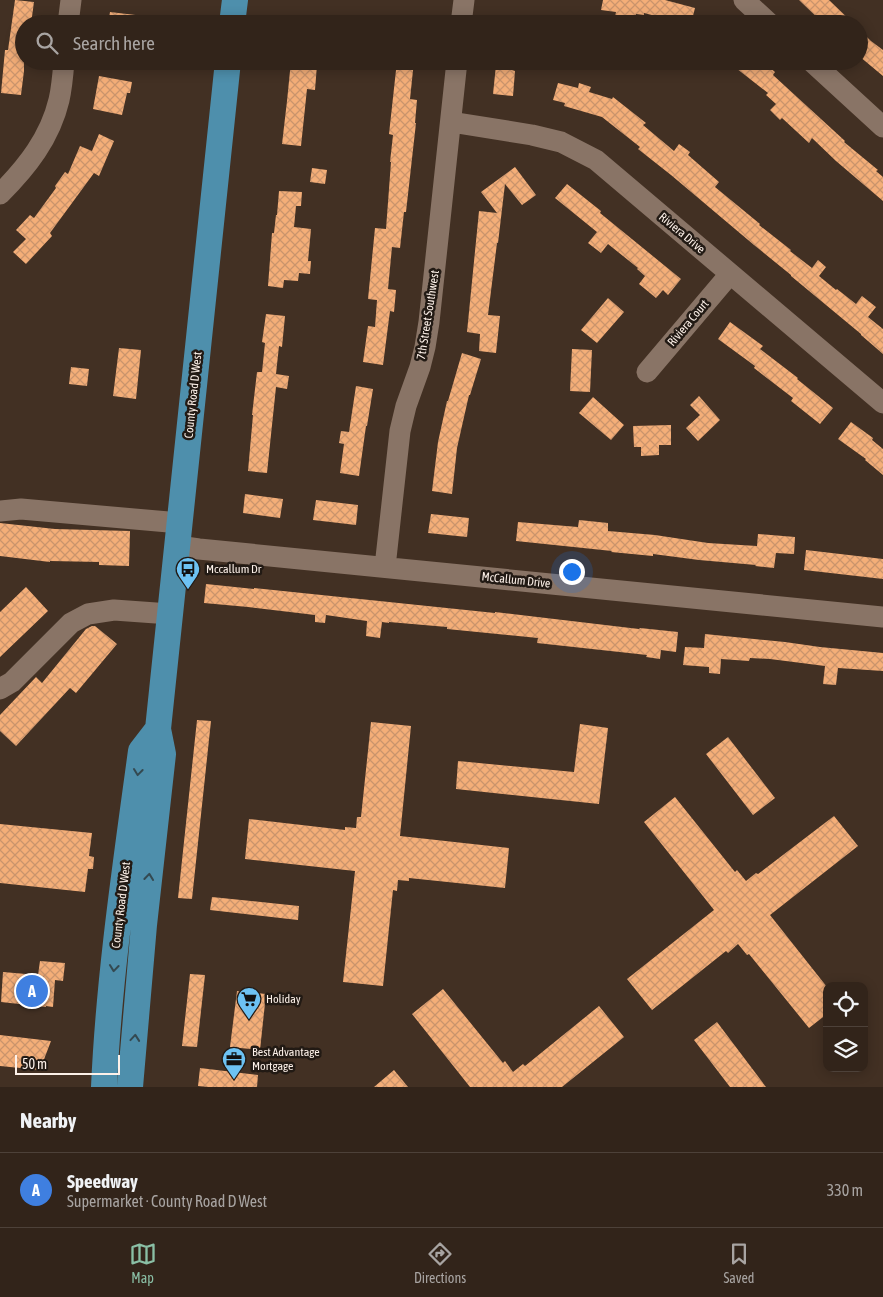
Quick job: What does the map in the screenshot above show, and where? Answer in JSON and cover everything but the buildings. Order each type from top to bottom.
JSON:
[{"type":"main road","points":[[233,15],[235,0]]},
{"type":"main road","name":"County Road D West","points":[[130,1087],[144,925],[163,754],[158,729],[227,70]]},
{"type":"main road","name":"County Road D West","points":[[104,1087],[118,924],[141,751],[158,729]]},
{"type":"street","points":[[69,15],[71,0]]},
{"type":"street","points":[[462,15],[464,0]]},
{"type":"street","points":[[744,0],[760,15]]},
{"type":"street","points":[[0,194],[27,165],[41,145],[52,123],[59,100],[63,70]]},
{"type":"street","name":"7th Street Southwest","points":[[385,567],[400,431],[406,406],[420,367],[429,322],[456,70]]},
{"type":"street","points":[[821,70],[883,127]]},
{"type":"street","name":"Riviera Drive","points":[[451,122],[532,134],[561,142],[596,160],[883,403]]},
{"type":"street","name":"Riviera Court","points":[[647,372],[730,274]]},
{"type":"street","name":"McCallum Drive","points":[[0,511],[21,509],[179,535],[209,550],[883,617]]},
{"type":"street","points":[[0,689],[12,682],[71,623],[88,614],[114,610],[170,614]]},
{"type":"place","name":"Mccallum Dr","points":[[188,590]]},
{"type":"place","name":"Speedway","points":[[32,991]]},
{"type":"place","name":"Holiday","points":[[249,1020]]},
{"type":"place","name":"Best Advantage Mortgage","points":[[234,1080]]}]
